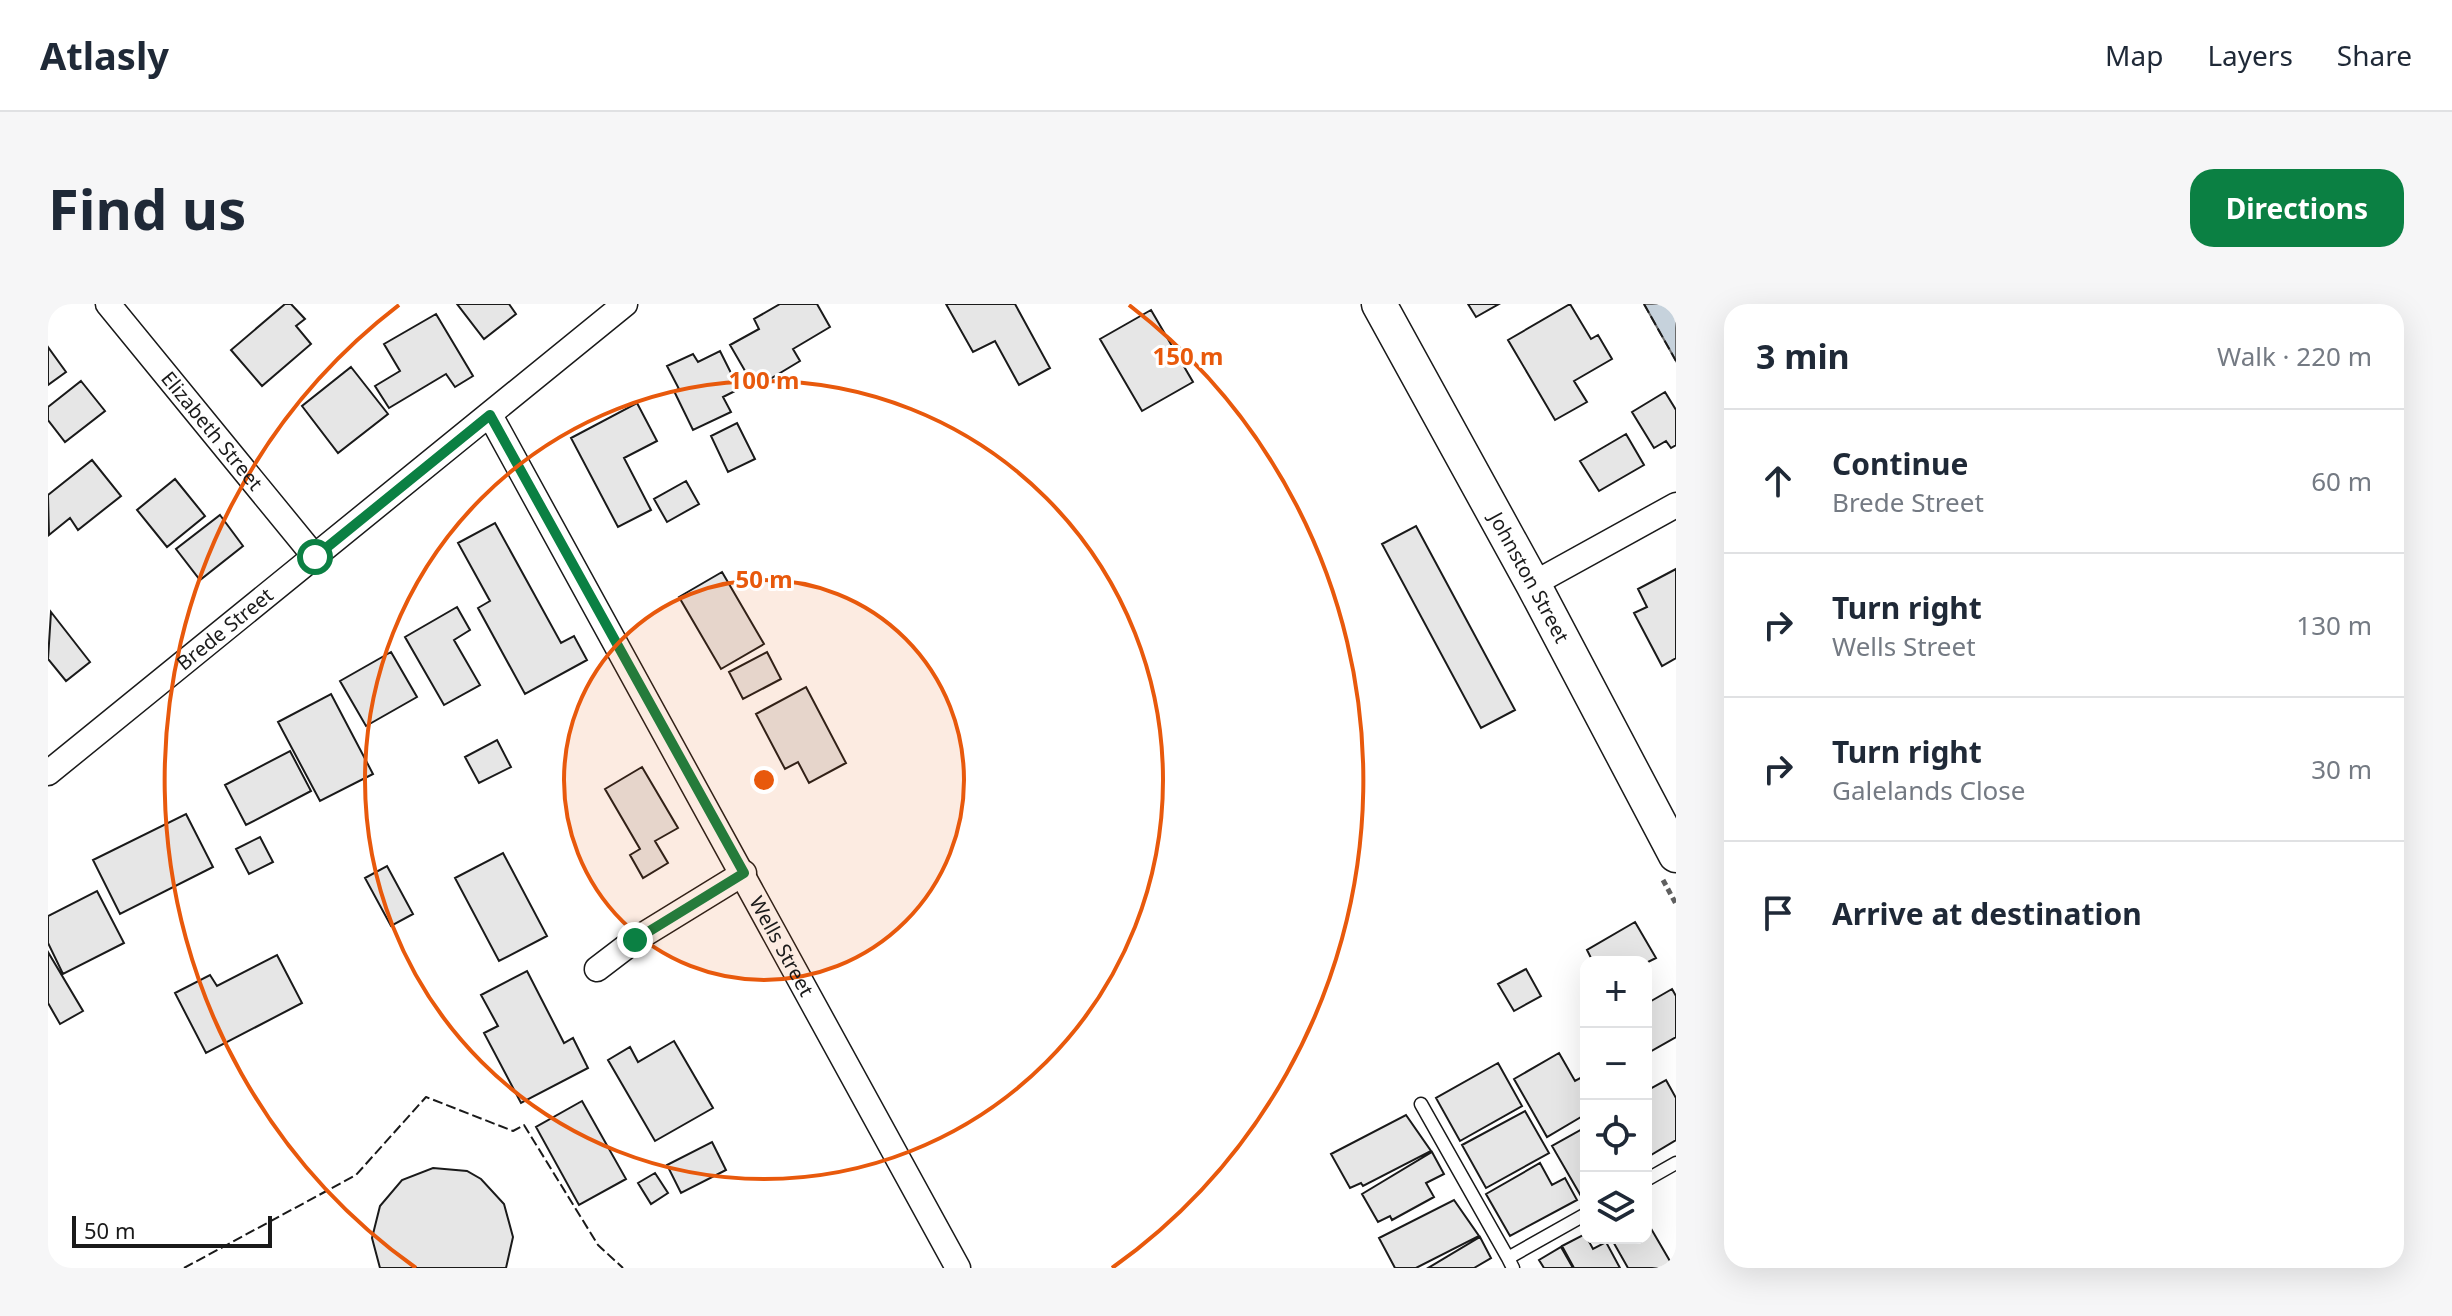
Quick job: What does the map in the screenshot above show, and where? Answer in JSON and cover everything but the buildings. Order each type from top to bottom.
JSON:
[{"type":"main road","name":"Johnston Street","points":[[1379,304],[1675,851]]},
{"type":"street","name":"Elizabeth Street","points":[[108,304],[315,557]]},
{"type":"street","name":"Brede Street","points":[[48,773],[625,304]]},
{"type":"street","name":"Wells Street","points":[[490,415],[958,1268]]},
{"type":"street","points":[[1533,584],[1676,505]]},
{"type":"street","points":[[597,969],[635,940],[744,873]]},
{"type":"lane","points":[[1421,1104],[1510,1263],[1580,1218]]},
{"type":"lane","points":[[1652,1177],[1676,1163]]},
{"type":"shaded area","points":[[1644,304],[1676,304],[1676,361]]},
{"type":"fence","points":[[1644,304],[1676,361]]},
{"type":"fence","points":[[184,1268],[356,1175],[426,1097],[513,1131],[524,1125],[598,1245],[623,1268]]},
{"type":"route","points":[[315,557],[490,415],[744,873],[635,940]]}]
